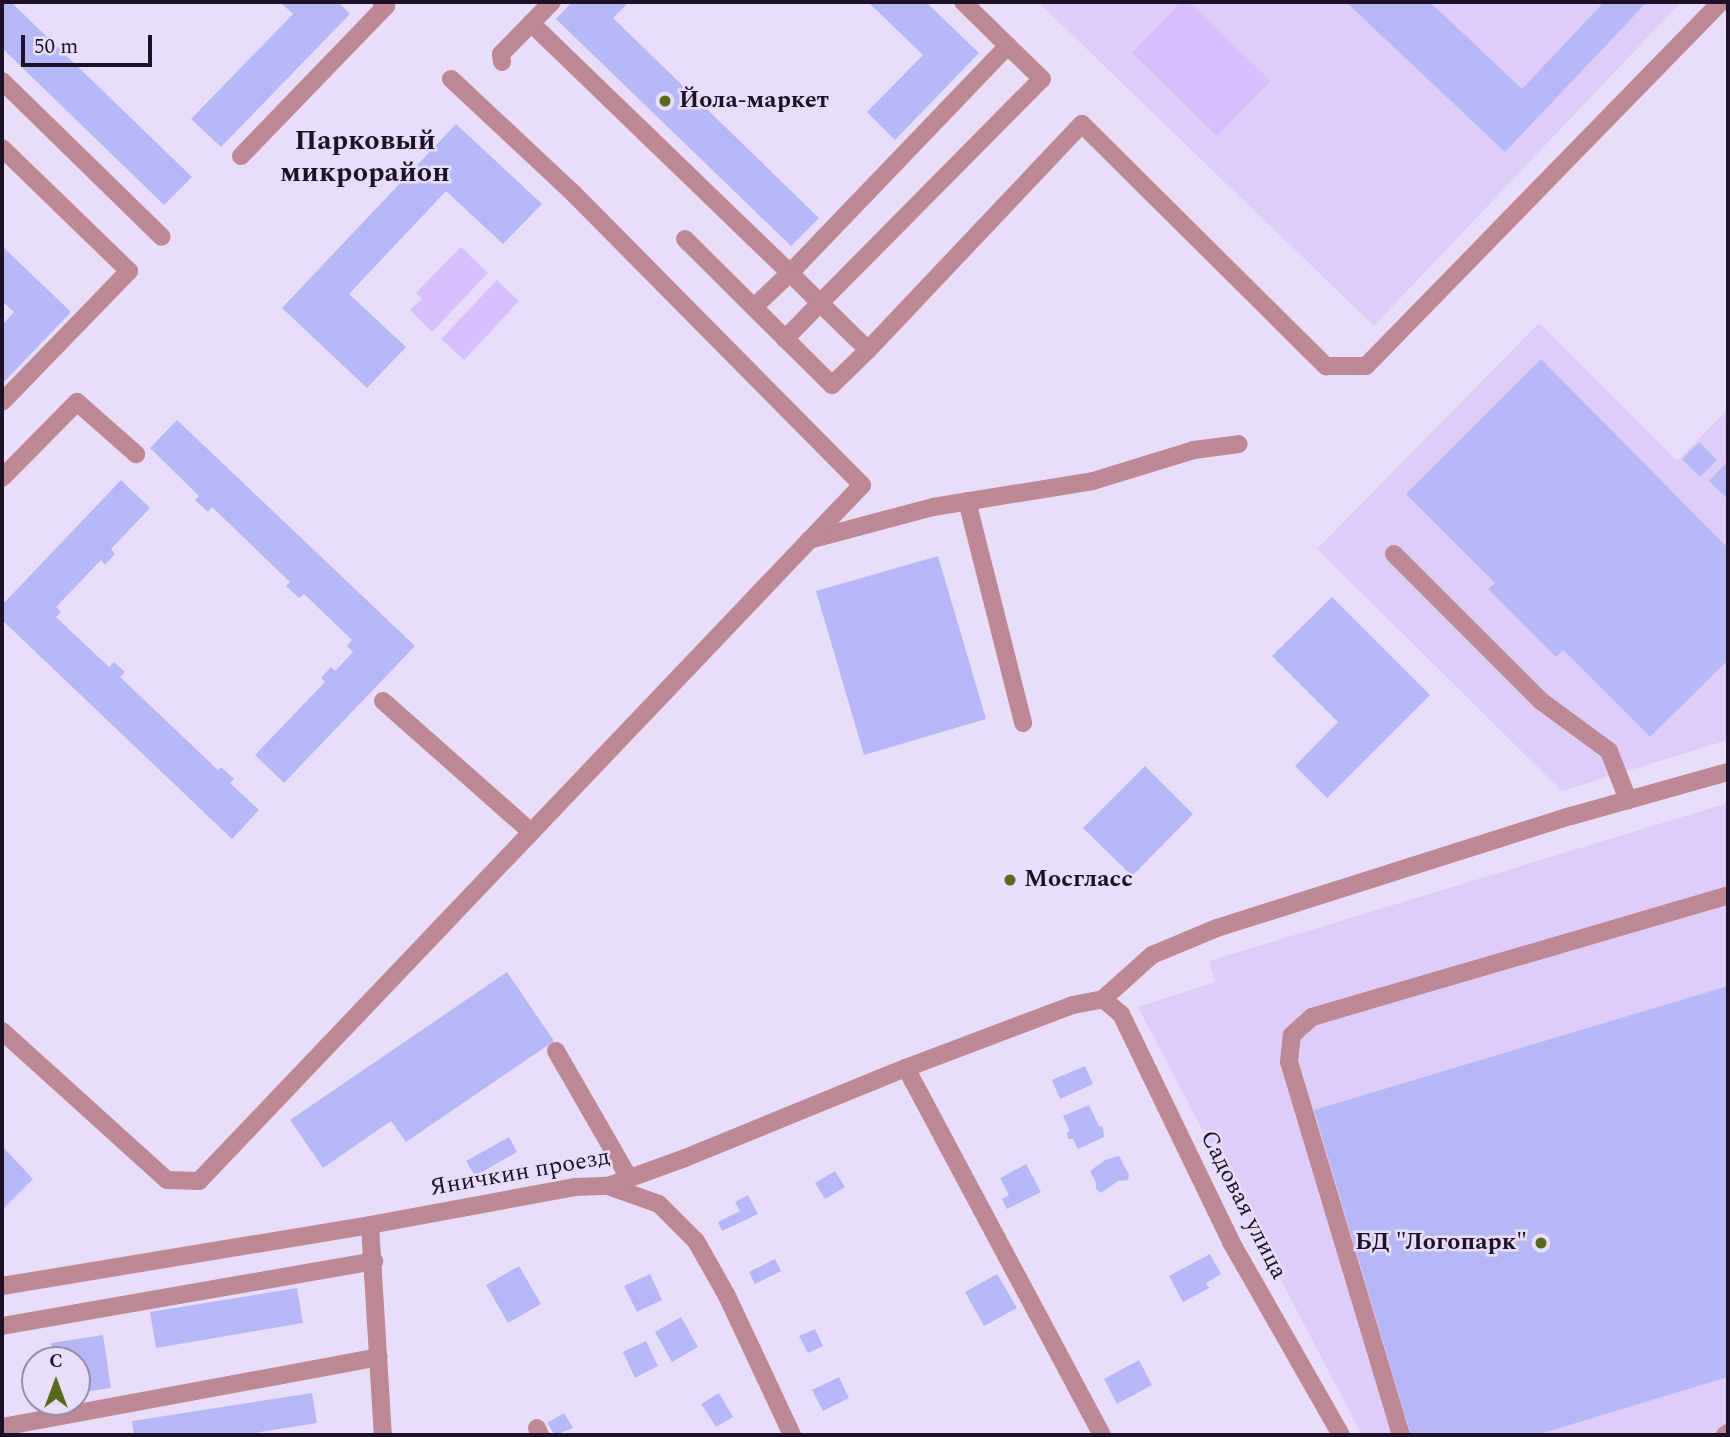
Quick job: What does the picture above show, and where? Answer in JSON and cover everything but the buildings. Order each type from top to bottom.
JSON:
[{"type":"street","points":[[502,62],[501,54],[552,2]]},
{"type":"street","points":[[785,338],[1042,79],[963,2]]},
{"type":"street","points":[[685,239],[832,385],[1082,124],[1326,366],[1366,366],[1721,2]]},
{"type":"street","points":[[241,156],[386,3]]},
{"type":"street","points":[[531,23],[867,350]]},
{"type":"street","points":[[754,307],[1008,46]]},
{"type":"street","points":[[2,1031],[167,1180],[199,1181],[862,485],[573,193],[451,79]]},
{"type":"street","points":[[2,81],[162,237]]},
{"type":"street","points":[[2,148],[129,271],[2,402]]},
{"type":"street","points":[[2,478],[77,402],[136,454]]},
{"type":"street","points":[[809,540],[933,507],[1093,481],[1194,450],[1239,444]]},
{"type":"street","points":[[967,501],[1023,723]]},
{"type":"street","points":[[1394,554],[1541,701],[1609,751],[1628,800]]},
{"type":"street","points":[[383,701],[531,832]]},
{"type":"street","points":[[1103,999],[1152,955],[1217,928],[1571,816],[1728,772]]},
{"type":"street","points":[[1401,1435],[1289,1062],[1292,1035],[1312,1017],[1728,895]]},
{"type":"street","name":"Яничкин проезд","points":[[2,1286],[370,1225],[575,1187],[608,1186],[906,1068],[1073,1005],[1103,999]]},
{"type":"street","name":"Садовая улица","points":[[1103,999],[1121,1014],[1231,1242],[1341,1435]]},
{"type":"street","points":[[556,1051],[629,1178]]},
{"type":"street","points":[[906,1068],[1102,1435]]},
{"type":"street","points":[[608,1186],[659,1204],[696,1241],[727,1296],[792,1435]]},
{"type":"street","points":[[370,1225],[383,1435]]},
{"type":"street","points":[[2,1326],[374,1261]]},
{"type":"street","points":[[2,1427],[379,1357]]},
{"type":"shaded area","points":[[1038,2],[1681,2],[1374,326]]},
{"type":"shaded area","points":[[1181,2],[1189,2],[1271,81],[1217,136],[1132,53]]},
{"type":"shaded area","points":[[461,247],[488,273],[432,332],[410,310],[422,299],[416,293]]},
{"type":"shaded area","points":[[497,280],[519,301],[464,360],[441,339]]},
{"type":"shaded area","points":[[1539,323],[1677,461],[1728,409],[1728,740],[1562,791],[1317,549]]},
{"type":"shaded area","points":[[1728,803],[1728,1435],[1362,1435],[1138,1007],[1215,982],[1209,961]]},
{"type":"place","name":"Йола-маркет","points":[[665,101]]},
{"type":"place","name":"Мосгласс","points":[[1010,880]]},
{"type":"place","name":"БД \"Логопарк\"","points":[[1541,1243]]},
{"type":"district","name":"Парковый микрорайон","points":[[365,157]]}]
